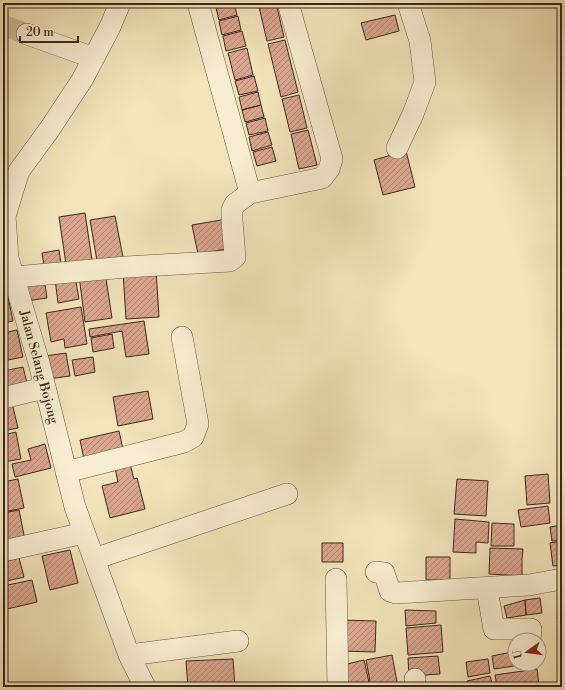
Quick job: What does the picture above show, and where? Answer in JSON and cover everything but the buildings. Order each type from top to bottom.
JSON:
[{"type":"street","name":"Jalan Selang Bojong","points":[[120,3],[110,27],[82,80],[49,130],[19,171],[4,216],[8,258],[38,363],[75,507],[129,655],[145,687]]},
{"type":"street","points":[[198,3],[250,193]]},
{"type":"street","points":[[14,277],[126,267],[230,261],[235,257],[232,210],[235,204],[250,193],[322,178],[329,169],[332,158],[288,3]]},
{"type":"street","points":[[397,148],[413,114],[425,82],[420,41],[408,3]]},
{"type":"street","points":[[27,34],[94,58]]},
{"type":"street","points":[[66,472],[184,442],[193,437],[198,424],[182,337]]},
{"type":"street","points":[[3,398],[44,388]]},
{"type":"street","points":[[94,559],[287,494]]},
{"type":"street","points":[[3,551],[84,533]]},
{"type":"street","points":[[376,572],[384,573],[390,591],[396,593],[487,589],[529,585],[562,578]]},
{"type":"street","points":[[336,579],[338,687]]},
{"type":"street","points":[[487,589],[494,629],[531,629],[531,632]]},
{"type":"street","points":[[129,655],[238,641]]},
{"type":"tunnel","points":[[3,25],[27,34]]}]
